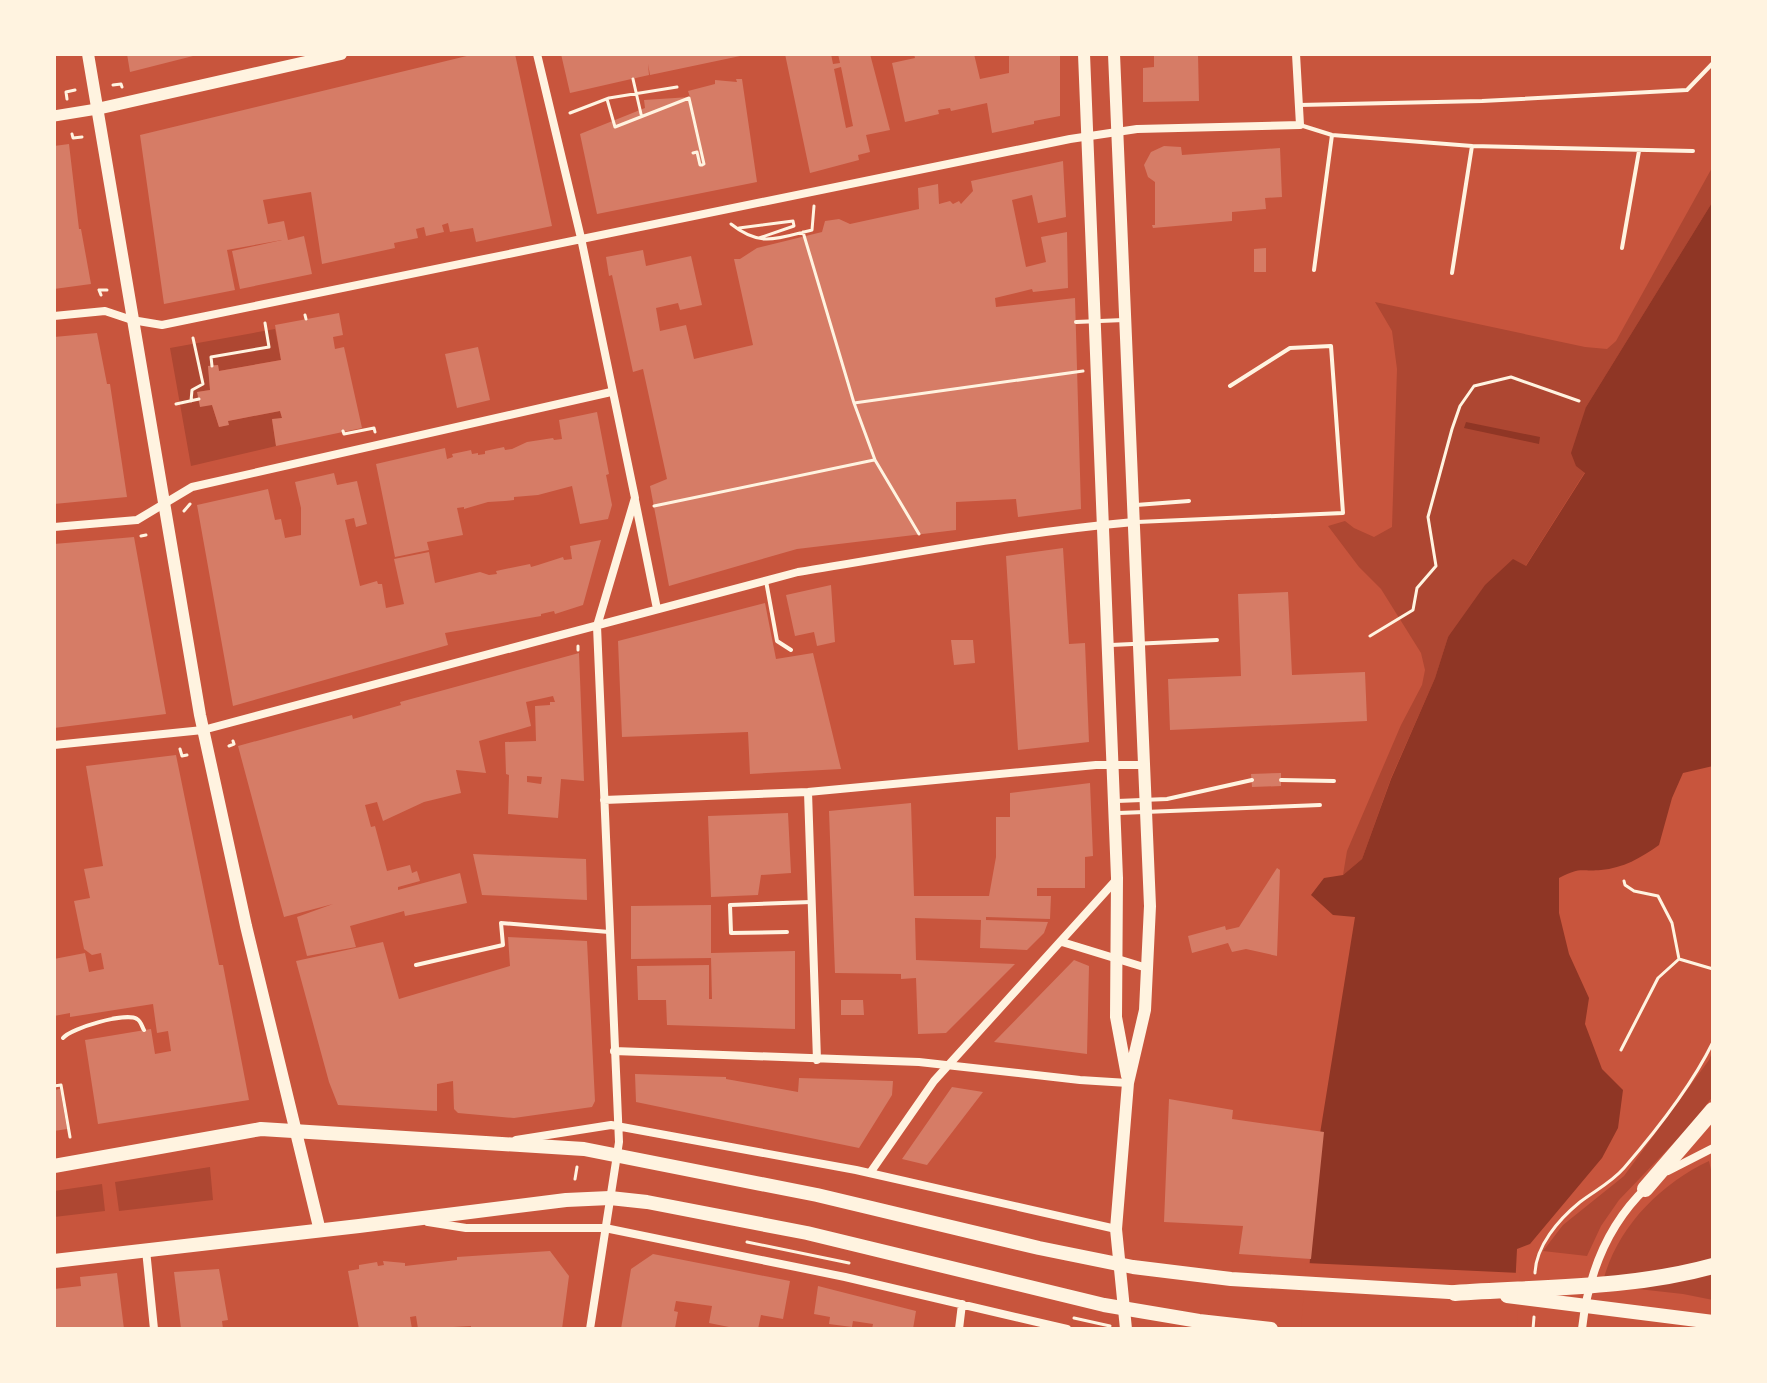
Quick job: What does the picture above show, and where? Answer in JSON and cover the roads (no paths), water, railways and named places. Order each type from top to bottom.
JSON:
[{"type":"highway","points":[[1645,1189],[1713,1110]]},
{"type":"highway","points":[[1455,1293],[1632,1282],[1713,1266]]},
{"type":"main road","points":[[88,54],[162,504],[203,730],[246,926],[320,1231]]},
{"type":"main road","points":[[97,109],[341,54]]},
{"type":"main road","points":[[1084,54],[1117,878],[1116,1017],[1128,1083]]},
{"type":"main road","points":[[1114,54],[1150,906],[1145,1010],[1128,1083],[1116,1229],[1126,1329]]},
{"type":"main road","points":[[54,1166],[261,1129],[584,1149],[845,1201],[1054,1252],[1167,1273],[1553,1300],[1713,1322]]},
{"type":"main road","points":[[54,1261],[566,1200],[610,1198],[703,1212],[836,1239],[1104,1305],[1271,1329]]},
{"type":"street","points":[[537,54],[581,238],[657,609]]},
{"type":"street","points":[[54,316],[105,311],[162,325],[1088,136],[1137,129],[1300,125],[1296,54]]},
{"type":"street","points":[[54,116],[97,109]]},
{"type":"street","points":[[54,527],[137,520],[192,487],[611,392]]},
{"type":"street","points":[[590,1329],[619,1126],[597,626],[635,498]]},
{"type":"street","points":[[54,745],[203,730],[766,580],[892,555],[1134,522]]},
{"type":"street","points":[[604,800],[808,792],[1113,765],[1145,765]]},
{"type":"street","points":[[808,792],[817,1060]]},
{"type":"street","points":[[870,1173],[934,1081],[1117,878]]},
{"type":"street","points":[[1062,942],[1147,968]]},
{"type":"street","points":[[614,1051],[919,1062],[1128,1083]]},
{"type":"street","points":[[488,1145],[594,1126],[619,1126],[870,1173],[1116,1229]]},
{"type":"street","points":[[1582,1329],[1588,1291],[1605,1243],[1623,1214],[1645,1189],[1670,1169],[1713,1148]]},
{"type":"street","points":[[411,1219],[466,1228],[605,1228],[1067,1329]]},
{"type":"street","points":[[146,1250],[154,1329]]},
{"type":"street","points":[[959,1329],[962,1304]]},
{"type":"lane","points":[[1299,105],[1482,101],[1687,90],[1713,63]]},
{"type":"lane","points":[[1300,125],[1332,135],[1472,146],[1693,151]]},
{"type":"lane","points":[[1314,270],[1332,135]]},
{"type":"lane","points":[[1452,273],[1472,146]]},
{"type":"lane","points":[[1622,248],[1639,151]]},
{"type":"lane","points":[[1076,322],[1126,320]]},
{"type":"lane","points":[[1134,522],[1343,513],[1331,346],[1290,348],[1230,386]]},
{"type":"lane","points":[[1133,505],[1189,501]]},
{"type":"lane","points":[[766,580],[777,641],[791,650]]},
{"type":"lane","points":[[1108,645],[1217,640]]},
{"type":"lane","points":[[1114,808],[1147,806],[1252,780]]},
{"type":"lane","points":[[1281,780],[1334,781]]},
{"type":"lane","points":[[1114,808],[1320,805]]},
{"type":"lane","points":[[787,932],[731,933],[730,905],[812,902]]},
{"type":"lane","points":[[416,965],[503,945],[501,923],[609,932]]},
{"type":"lane","points":[[63,1038],[83,1025],[133,1017],[144,1030]]}]
